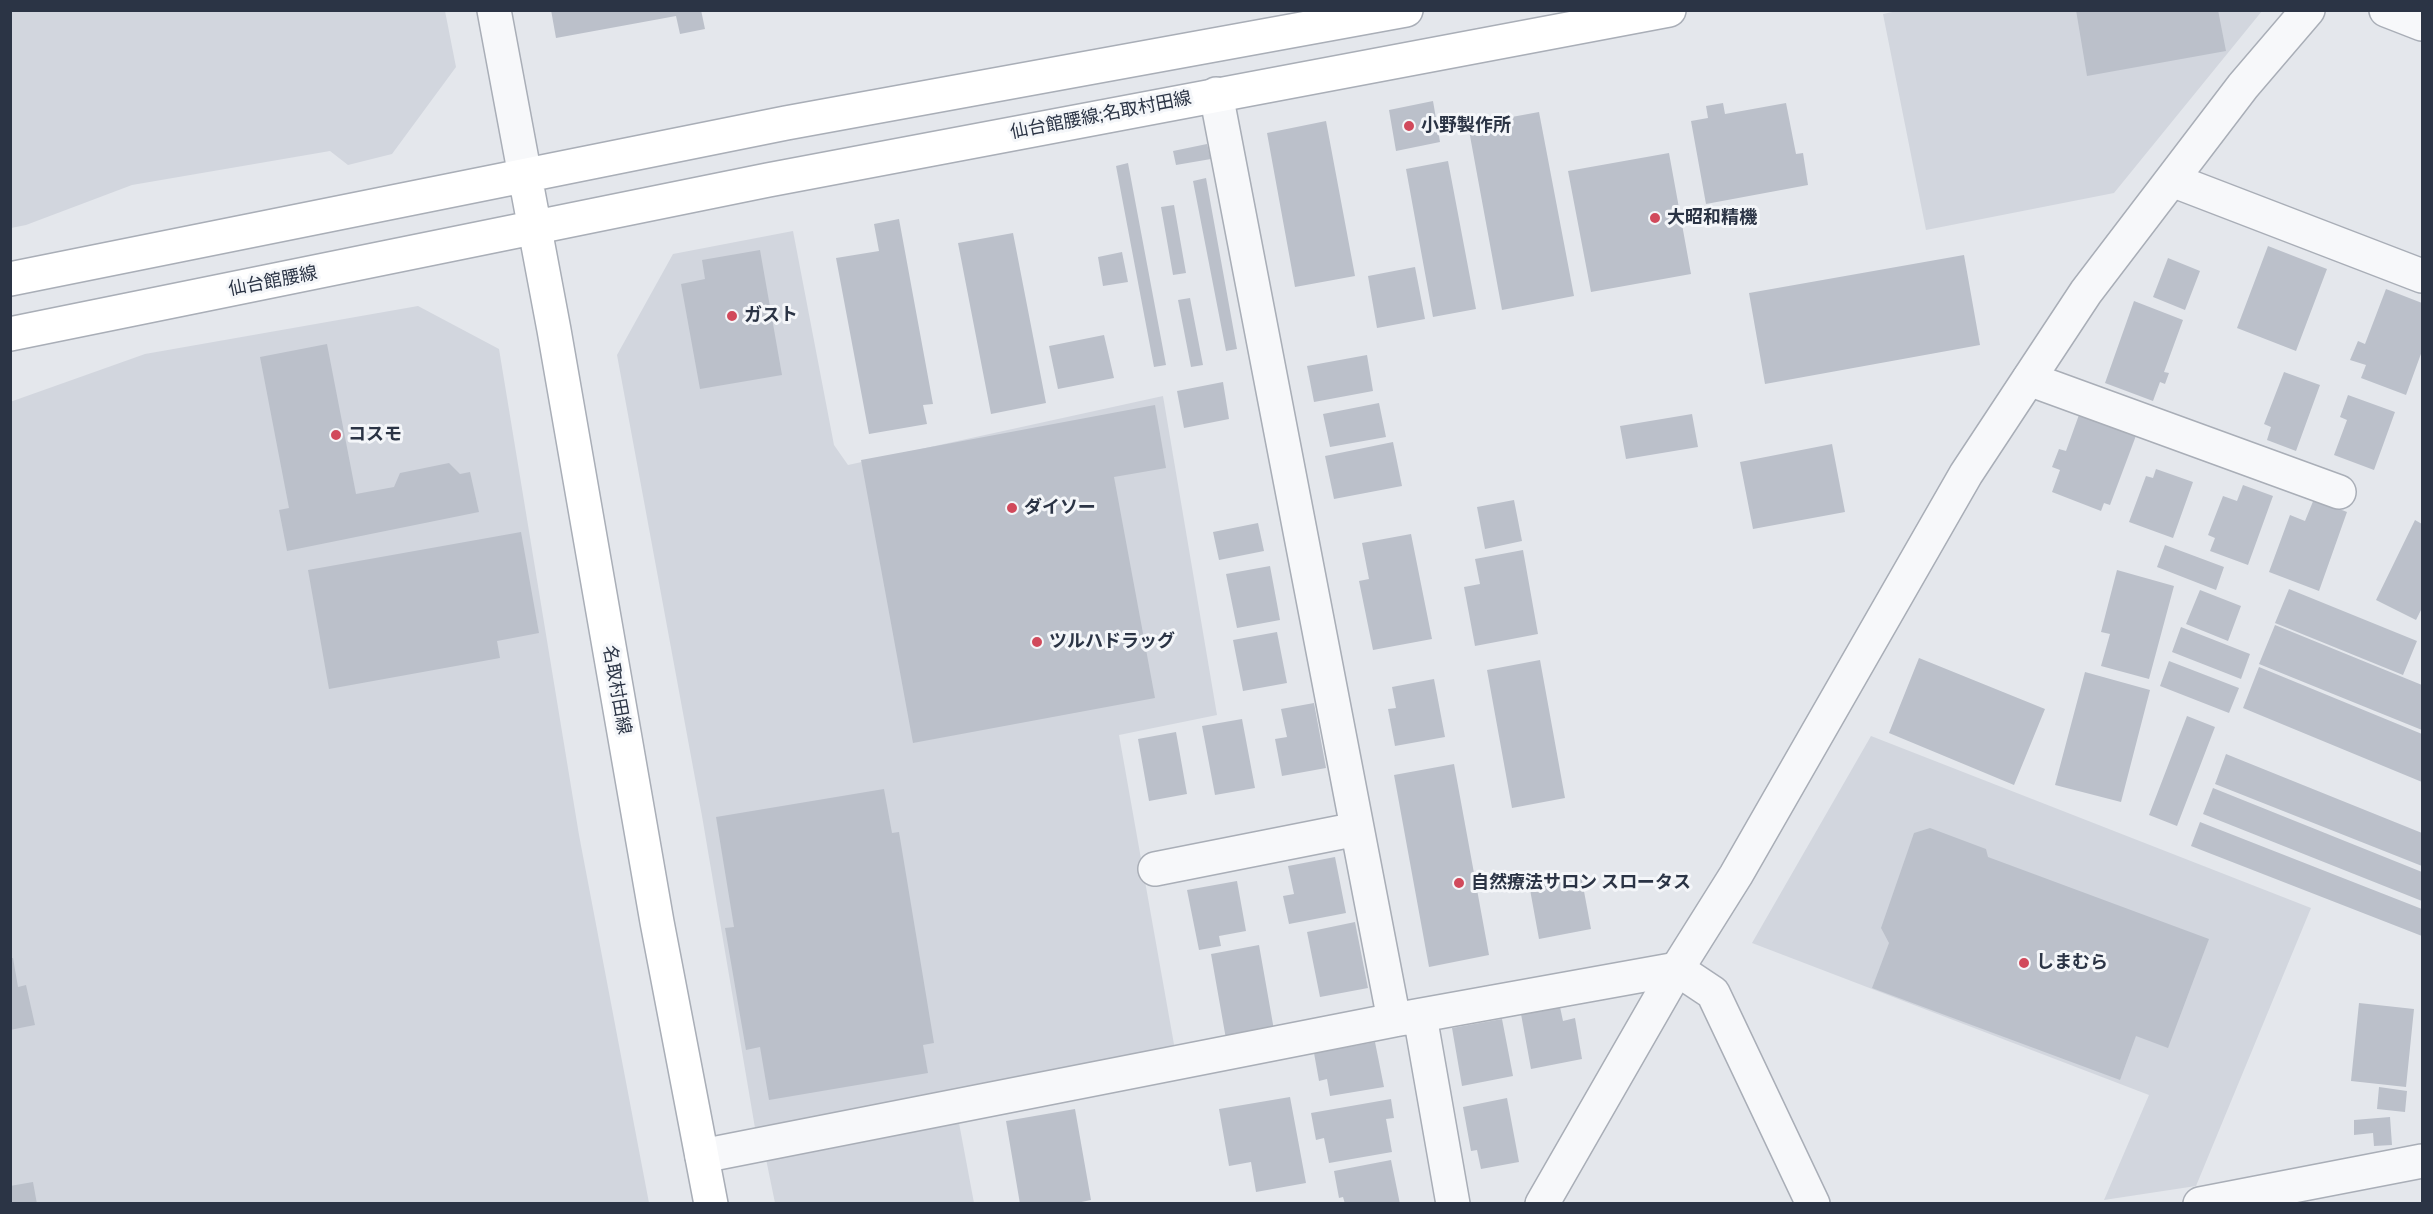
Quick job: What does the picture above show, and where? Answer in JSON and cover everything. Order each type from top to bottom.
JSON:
[{"type":"main road","points":[[10,279],[786,123],[1406,10]]},
{"type":"main road","name":"仙台館腰線;名取村田線","points":[[535,230],[768,180],[1669,10]]},
{"type":"main road","name":"名取村田線","points":[[525,176],[655,910],[711,1203]]},
{"type":"main road","name":"仙台館腰線","points":[[10,334],[535,230]]},
{"type":"street","points":[[494,10],[525,176]]},
{"type":"street","points":[[1542,1203],[1677,969],[1736,874],[1966,474],[2086,292],[2243,86],[2308,10]]},
{"type":"street","points":[[2386,10],[2422,24]]},
{"type":"street","points":[[1216,94],[1357,829],[1453,1203]]},
{"type":"street","points":[[2172,180],[2422,276]]},
{"type":"street","points":[[2029,380],[2339,492]]},
{"type":"street","points":[[1155,869],[1357,829]]},
{"type":"street","points":[[702,1156],[1407,1018],[1677,969],[1713,993],[1813,1203]]},
{"type":"street","points":[[2200,1203],[2422,1161]]},
{"type":"shaded area","points":[[11,10],[445,11],[456,67],[392,154],[348,165],[330,151],[132,185],[26,225],[11,228]]},
{"type":"shaded area","points":[[1902,10],[2262,11],[2114,193],[1926,230],[1883,14]]},
{"type":"shaded area","points":[[793,231],[834,445],[848,465],[1163,396],[1217,715],[1119,735],[1175,1050],[755,1128],[702,816],[617,355],[673,254]]},
{"type":"shaded area","points":[[418,306],[499,349],[579,835],[649,1203],[11,1203],[10,402],[145,354]]},
{"type":"shaded area","points":[[1871,736],[2311,908],[2196,1186],[2104,1200],[2149,1095],[1752,943]]},
{"type":"shaded area","points":[[959,1123],[974,1203],[775,1203],[766,1159]]},
{"type":"building","points":[[551,10],[701,10],[705,29],[680,34],[676,16],[556,38]]},
{"type":"building","points":[[2076,10],[2218,10],[2226,51],[2087,76]]},
{"type":"building","points":[[1433,101],[1440,142],[1396,151],[1389,110]]},
{"type":"building","points":[[1723,103],[1725,114],[1786,103],[1796,154],[1803,153],[1808,185],[1706,204],[1691,121],[1708,118],[1706,106]]},
{"type":"building","points":[[1539,112],[1574,296],[1502,310],[1468,125]]},
{"type":"building","points":[[1326,121],[1355,276],[1295,287],[1267,133]]},
{"type":"building","points":[[1207,144],[1211,159],[1176,165],[1173,151]]},
{"type":"building","points":[[1669,153],[1691,274],[1591,292],[1568,171]]},
{"type":"building","points":[[1448,161],[1476,309],[1433,317],[1406,169]]},
{"type":"building","points":[[1128,163],[1166,365],[1154,367],[1116,166]]},
{"type":"building","points":[[1206,178],[1237,349],[1226,351],[1193,181]]},
{"type":"building","points":[[1174,205],[1186,273],[1173,275],[1161,207]]},
{"type":"building","points":[[899,219],[933,404],[923,405],[927,424],[869,434],[836,258],[879,251],[874,224]]},
{"type":"building","points":[[1013,233],[1046,403],[991,414],[958,243]]},
{"type":"building","points":[[2268,246],[2327,269],[2296,351],[2237,328]]},
{"type":"building","points":[[760,250],[782,375],[700,389],[681,284],[705,279],[702,260]]},
{"type":"building","points":[[1122,252],[1128,282],[1103,286],[1098,257]]},
{"type":"building","points":[[1964,255],[1980,345],[1765,384],[1749,293]]},
{"type":"building","points":[[2168,258],[2200,271],[2185,310],[2153,297]]},
{"type":"building","points":[[1415,267],[1425,319],[1377,328],[1368,276]]},
{"type":"building","points":[[2386,289],[2422,303],[2422,351],[2406,395],[2361,378],[2366,365],[2350,360],[2358,341],[2365,344]]},
{"type":"building","points":[[1190,298],[1203,365],[1191,367],[1178,300]]},
{"type":"building","points":[[2134,301],[2183,320],[2164,372],[2169,373],[2165,384],[2160,382],[2153,401],[2105,383]]},
{"type":"building","points":[[1104,335],[1114,378],[1058,389],[1049,346]]},
{"type":"building","points":[[327,344],[356,494],[394,487],[400,473],[449,463],[460,474],[470,472],[479,512],[287,551],[279,510],[289,508],[260,357]]},
{"type":"building","points":[[1367,355],[1373,391],[1314,402],[1307,366]]},
{"type":"building","points":[[2284,372],[2320,385],[2296,451],[2267,440],[2271,427],[2264,424]]},
{"type":"building","points":[[1223,382],[1229,419],[1184,428],[1177,391]]},
{"type":"building","points":[[2348,395],[2395,412],[2374,470],[2334,455],[2347,420],[2340,417]]},
{"type":"building","points":[[1379,403],[1386,437],[1330,447],[1323,414]]},
{"type":"building","points":[[1155,405],[1166,468],[1114,477],[1155,698],[913,743],[861,460]]},
{"type":"building","points":[[2080,412],[2137,433],[2110,505],[2104,503],[2101,511],[2052,492],[2060,470],[2052,467],[2059,449],[2066,451]]},
{"type":"building","points":[[1692,414],[1698,447],[1626,459],[1620,426]]},
{"type":"building","points":[[1393,442],[1402,486],[1334,499],[1325,456]]},
{"type":"building","points":[[1832,444],[1845,512],[1753,529],[1740,462]]},
{"type":"building","points":[[2156,469],[2193,482],[2173,538],[2129,522],[2146,476],[2153,478]]},
{"type":"building","points":[[2243,485],[2273,496],[2248,565],[2210,551],[2215,538],[2208,535],[2223,496],[2237,501]]},
{"type":"building","points":[[2314,499],[2347,512],[2319,591],[2269,572],[2290,515],[2305,521]]},
{"type":"building","points":[[1514,500],[1522,541],[1485,549],[1477,507]]},
{"type":"building","points":[[2415,520],[2422,524],[2422,608],[2416,620],[2376,600]]},
{"type":"building","points":[[1258,523],[1264,551],[1219,560],[1213,532]]},
{"type":"building","points":[[521,532],[539,633],[497,641],[500,658],[329,689],[308,570]]},
{"type":"building","points":[[1411,534],[1432,639],[1373,650],[1359,581],[1369,579],[1362,543]]},
{"type":"building","points":[[2165,545],[2224,567],[2216,590],[2157,567]]},
{"type":"building","points":[[1523,550],[1538,634],[1475,646],[1464,587],[1480,584],[1475,559]]},
{"type":"building","points":[[1270,566],[1280,620],[1237,628],[1226,574]]},
{"type":"building","points":[[2117,570],[2174,586],[2149,679],[2101,666],[2110,634],[2101,632]]},
{"type":"building","points":[[2289,589],[2417,641],[2403,675],[2275,623]]},
{"type":"building","points":[[2200,590],[2241,606],[2228,641],[2186,624]]},
{"type":"building","points":[[2275,625],[2422,685],[2422,730],[2259,664]]},
{"type":"building","points":[[2181,627],[2250,654],[2241,679],[2172,652]]},
{"type":"building","points":[[1277,632],[1287,683],[1243,691],[1233,640]]},
{"type":"building","points":[[1919,658],[2045,709],[2014,785],[1889,733]]},
{"type":"building","points":[[1540,660],[1565,798],[1512,808],[1487,670]]},
{"type":"building","points":[[2169,661],[2239,688],[2229,713],[2160,686]]},
{"type":"building","points":[[2259,667],[2422,734],[2422,782],[2243,708]]},
{"type":"building","points":[[2085,672],[2150,690],[2121,802],[2055,785]]},
{"type":"building","points":[[1434,679],[1445,737],[1395,746],[1388,709],[1396,708],[1392,687]]},
{"type":"building","points":[[1314,703],[1326,768],[1282,776],[1275,739],[1287,737],[1281,709]]},
{"type":"building","points":[[2187,716],[2215,727],[2177,826],[2149,815]]},
{"type":"building","points":[[1242,719],[1255,788],[1215,795],[1202,726]]},
{"type":"building","points":[[1176,732],[1187,794],[1149,801],[1138,739]]},
{"type":"building","points":[[2226,754],[2422,833],[2422,866],[2215,784]]},
{"type":"building","points":[[1454,764],[1489,955],[1429,967],[1394,775]]},
{"type":"building","points":[[2213,788],[2422,872],[2422,901],[2203,814]]},
{"type":"building","points":[[884,789],[892,833],[899,832],[934,1043],[923,1045],[928,1073],[769,1100],[760,1047],[746,1050],[725,928],[734,927],[716,817]]},
{"type":"building","points":[[2200,822],[2422,909],[2422,936],[2191,846]]},
{"type":"building","points":[[1930,828],[1986,849],[1988,857],[2209,939],[2168,1048],[2136,1036],[2120,1080],[1872,988],[1889,943],[1881,928],[1914,833]]},
{"type":"building","points":[[1335,857],[1346,913],[1289,924],[1283,896],[1294,894],[1288,866]]},
{"type":"building","points":[[1581,875],[1591,929],[1539,939],[1529,884]]},
{"type":"building","points":[[1237,881],[1246,931],[1219,936],[1221,946],[1199,950],[1187,890]]},
{"type":"building","points":[[1355,922],[1368,988],[1320,997],[1307,932]]},
{"type":"building","points":[[1259,945],[1274,1030],[1226,1039],[1211,954]]},
{"type":"building","points":[[10,958],[13,958],[18,987],[26,985],[35,1025],[10,1030]]},
{"type":"building","points":[[2359,1003],[2414,1009],[2406,1087],[2351,1081]]},
{"type":"building","points":[[1560,1007],[1563,1021],[1575,1018],[1582,1059],[1531,1069],[1521,1014]]},
{"type":"building","points":[[1502,1019],[1513,1076],[1462,1086],[1452,1028]]},
{"type":"building","points":[[1375,1042],[1384,1087],[1330,1096],[1327,1079],[1319,1081],[1314,1053]]},
{"type":"building","points":[[2379,1087],[2407,1091],[2405,1112],[2377,1109]]},
{"type":"building","points":[[1290,1097],[1306,1183],[1256,1192],[1251,1162],[1229,1166],[1219,1109]]},
{"type":"building","points":[[1507,1098],[1519,1162],[1481,1169],[1477,1150],[1471,1151],[1463,1107]]},
{"type":"building","points":[[1391,1099],[1394,1118],[1386,1119],[1392,1152],[1329,1163],[1324,1138],[1316,1140],[1311,1113]]},
{"type":"building","points":[[1075,1109],[1091,1200],[1072,1204],[1020,1204],[1006,1121]]},
{"type":"building","points":[[2390,1117],[2392,1145],[2374,1146],[2373,1133],[2354,1135],[2354,1120]]},
{"type":"building","points":[[1391,1160],[1400,1204],[1345,1204],[1343,1197],[1339,1198],[1334,1171]]},
{"type":"building","points":[[33,1182],[37,1204],[10,1204],[10,1186]]},
{"type":"place","name":"小野製作所","points":[[1409,126]]},
{"type":"place","name":"大昭和精機","points":[[1655,218]]},
{"type":"place","name":"ガスト","points":[[732,316]]},
{"type":"place","name":"コスモ","points":[[336,435]]},
{"type":"place","name":"ダイソー","points":[[1012,508]]},
{"type":"place","name":"ツルハドラッグ","points":[[1037,642]]},
{"type":"place","name":"自然療法サロン スロータス","points":[[1459,883]]},
{"type":"place","name":"しまむら","points":[[2024,963]]}]
